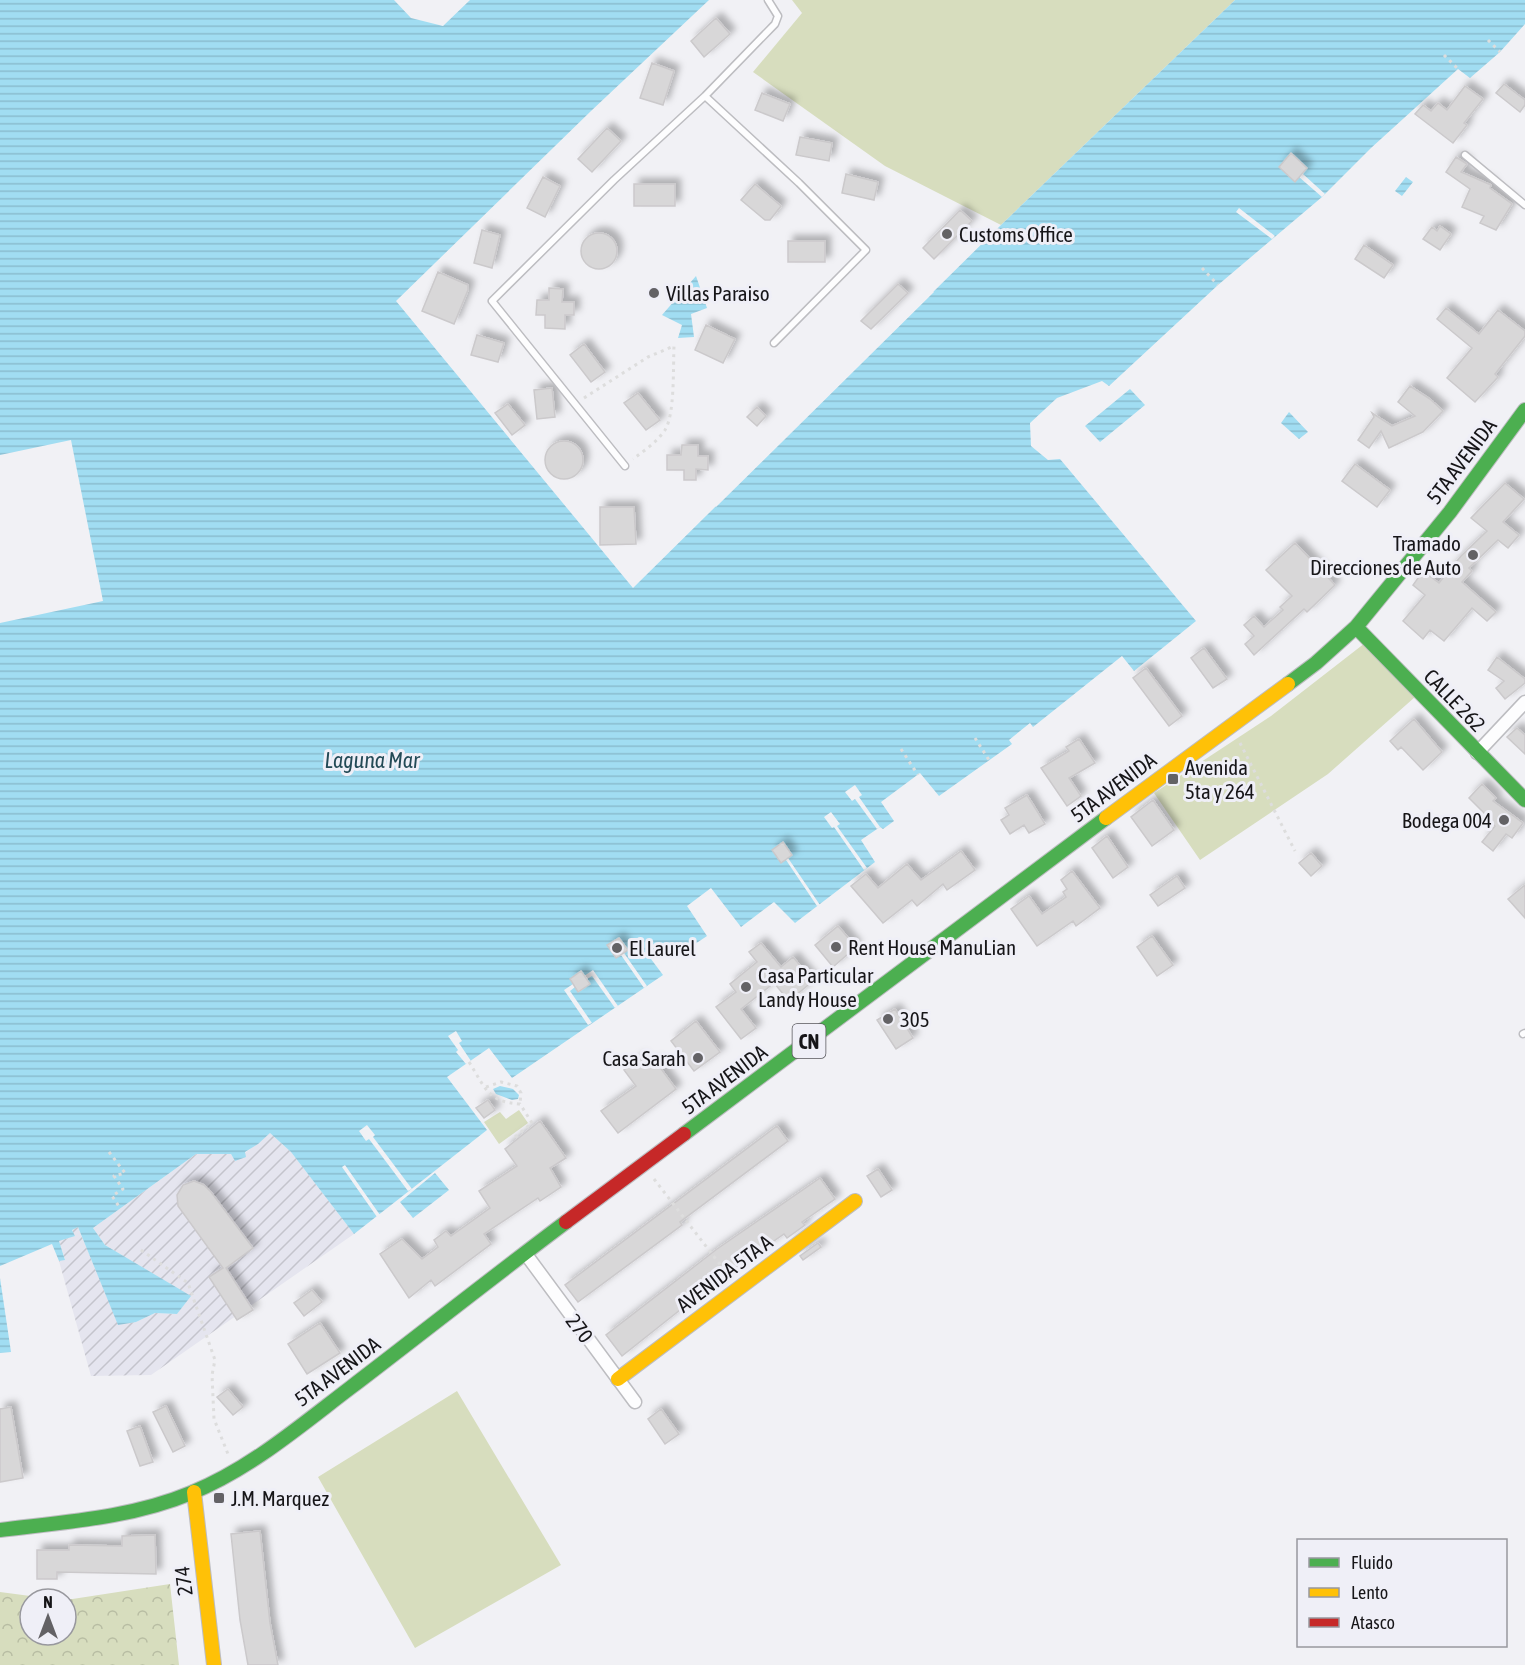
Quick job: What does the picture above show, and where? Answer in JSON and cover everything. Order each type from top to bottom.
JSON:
[{"type":"main road","name":"5TA AVENIDA","points":[[0,1530],[114,1514],[174,1500],[194,1492],[266,1451],[525,1253],[1316,663],[1356,627],[1450,512],[1525,410]]},
{"type":"main road","name":"CALLE 262","points":[[1356,627],[1525,800]]},
{"type":"main road","name":"AVENIDA 5TA A","points":[[618,1379],[855,1201]]},
{"type":"main road","name":"274","points":[[194,1492],[214,1665]]},
{"type":"street","points":[[1477,753],[1525,702]]},
{"type":"street","name":"270","points":[[525,1253],[634,1402]]},
{"type":"lane","points":[[625,465],[492,301],[614,180],[705,96],[776,24],[778,16],[768,0]]},
{"type":"lane","points":[[705,96],[799,183],[866,250],[774,343]]},
{"type":"lane","points":[[1466,155],[1525,205]]},
{"type":"path","points":[[1488,40],[1500,52]]},
{"type":"path","points":[[1444,55],[1458,69]]},
{"type":"path","points":[[1202,268],[1218,285]]},
{"type":"path","points":[[575,404],[648,357],[674,346],[671,407],[665,429],[647,449],[625,465]]},
{"type":"path","points":[[1233,727],[1295,851]]},
{"type":"path","points":[[975,738],[989,760]]},
{"type":"path","points":[[901,749],[918,775]]},
{"type":"path","points":[[469,1062],[491,1096],[502,1103],[520,1104]]},
{"type":"path","points":[[485,1087],[501,1082],[517,1086],[521,1093],[520,1104],[533,1124],[515,1137]]},
{"type":"path","points":[[109,1152],[125,1173],[114,1176],[123,1189],[112,1196],[120,1208]]},
{"type":"path","points":[[644,1165],[739,1289]]},
{"type":"path","points":[[141,1250],[188,1283],[215,1360],[212,1375],[214,1419],[235,1470]]},
{"type":"shaded area","points":[[270,1133],[291,1152],[354,1234],[151,1375],[91,1376],[59,1261],[65,1259],[59,1241],[74,1236],[72,1229],[78,1227],[118,1324],[136,1322],[155,1313],[177,1314],[190,1296],[105,1245],[93,1228],[196,1154],[231,1154],[235,1161]]},
{"type":"green space","points":[[792,0],[1235,0],[1001,225],[885,166],[753,72],[802,13]]},
{"type":"green space","points":[[1365,643],[1415,697],[1328,774],[1200,860],[1154,793],[1271,716]]},
{"type":"green space","points":[[519,1110],[528,1123],[499,1144],[484,1122],[500,1112],[506,1119]]},
{"type":"green space","points":[[457,1391],[561,1565],[415,1648],[318,1477]]},
{"type":"green space","points":[[170,1584],[179,1665],[0,1665],[0,1592],[18,1594],[18,1647],[78,1647],[78,1598]]},
{"type":"water","name":"Laguna Mar","points":[[0,0],[394,0],[411,18],[443,26],[470,0],[709,0],[396,301],[633,588],[1001,225],[1235,0],[1525,0],[1525,24],[1500,52],[1470,78],[1458,69],[1371,148],[1322,197],[1218,285],[1109,386],[1102,381],[1057,398],[1030,423],[1031,446],[1048,460],[1060,459],[1196,621],[1134,671],[1122,656],[1033,727],[1030,723],[1009,740],[1012,744],[939,796],[920,773],[881,802],[894,821],[861,840],[875,862],[795,923],[774,902],[741,927],[711,888],[687,906],[707,936],[686,950],[678,950],[672,944],[651,959],[663,975],[512,1078],[489,1048],[447,1077],[487,1130],[354,1234],[291,1152],[270,1133],[245,1152],[246,1157],[235,1161],[231,1154],[196,1154],[93,1228],[105,1245],[191,1296],[177,1314],[155,1313],[136,1322],[118,1325],[78,1227],[72,1230],[75,1236],[59,1241],[65,1260],[59,1261],[52,1244],[0,1266],[0,623],[103,601],[71,440],[0,455]]},
{"type":"water","points":[[1406,177],[1413,182],[1402,196],[1395,191]]},
{"type":"water","points":[[696,276],[707,308],[691,314],[694,337],[678,338],[682,325],[662,315]]},
{"type":"water","points":[[1130,389],[1145,405],[1100,442],[1085,426]]},
{"type":"water","points":[[1289,412],[1308,432],[1299,439],[1281,423]]},
{"type":"water","points":[[500,1086],[513,1089],[519,1095],[518,1099],[512,1100],[496,1094],[493,1089]]},
{"type":"water","points":[[435,1173],[449,1190],[413,1218],[400,1202]]},
{"type":"water","points":[[0,1278],[11,1352],[0,1353]]},
{"type":"pier","points":[[1291,153],[1307,168],[1303,174],[1325,194],[1322,197],[1299,177],[1295,182],[1279,167]]},
{"type":"pier","points":[[1239,208],[1275,236],[1272,239],[1236,212]]},
{"type":"pier","points":[[931,290],[934,292],[716,507],[714,505]]},
{"type":"pier","points":[[855,785],[862,795],[859,797],[880,827],[877,829],[855,799],[852,801],[845,792]]},
{"type":"pier","points":[[831,812],[840,824],[837,826],[867,868],[864,870],[834,827],[832,828],[824,817]]},
{"type":"pier","points":[[783,842],[792,855],[788,858],[820,905],[817,906],[786,860],[772,850]]},
{"type":"pier","points":[[619,938],[627,950],[624,953],[647,986],[644,988],[621,955],[616,958],[607,945]]},
{"type":"pier","points":[[593,970],[618,1006],[615,1008],[592,976],[587,979],[590,984],[579,992],[575,987],[570,991],[592,1023],[588,1025],[564,990],[573,984],[570,979],[581,971],[584,976]]},
{"type":"pier","points":[[456,1031],[462,1041],[459,1043],[471,1061],[466,1064],[456,1052],[458,1050],[448,1036]]},
{"type":"pier","points":[[367,1125],[375,1135],[373,1137],[412,1189],[408,1191],[369,1139],[366,1141],[359,1131]]},
{"type":"pier","points":[[345,1165],[380,1215],[377,1217],[342,1167]]},
{"type":"building","points":[[716,18],[730,34],[704,57],[691,41]]},
{"type":"building","points":[[652,63],[674,71],[663,105],[640,98]]},
{"type":"building","points":[[1504,84],[1525,100],[1525,105],[1520,112],[1496,93]]},
{"type":"building","points":[[1465,86],[1483,99],[1464,123],[1467,125],[1453,143],[1415,114],[1423,105],[1431,111],[1438,103],[1447,110]]},
{"type":"building","points":[[762,93],[790,104],[783,121],[755,110]]},
{"type":"building","points":[[607,128],[621,141],[592,172],[578,159]]},
{"type":"building","points":[[800,137],[832,143],[829,161],[796,155]]},
{"type":"building","points":[[1291,153],[1307,168],[1295,182],[1279,167]]},
{"type":"building","points":[[1456,157],[1467,164],[1461,172],[1491,185],[1490,188],[1512,204],[1496,230],[1480,223],[1484,216],[1462,207],[1470,189],[1446,172]]},
{"type":"building","points":[[846,174],[878,182],[874,200],[842,193]]},
{"type":"building","points":[[543,177],[560,186],[545,217],[527,208]]},
{"type":"building","points":[[634,184],[675,184],[675,206],[634,206]]},
{"type":"building","points":[[755,184],[781,206],[770,220],[765,220],[741,200]]},
{"type":"building","name":"Customs Office","points":[[960,210],[972,221],[934,259],[923,248]]},
{"type":"building","points":[[1440,226],[1451,234],[1440,250],[1423,239],[1432,227],[1437,231]]},
{"type":"building","points":[[482,230],[500,235],[492,268],[474,263]]},
{"type":"building","points":[[599,233],[611,239],[617,251],[611,263],[599,269],[587,263],[581,251],[587,239]]},
{"type":"building","points":[[788,241],[825,241],[825,262],[788,262]]},
{"type":"building","points":[[1364,245],[1393,265],[1384,278],[1355,259]]},
{"type":"building","points":[[438,272],[468,285],[454,324],[422,311]]},
{"type":"building","points":[[898,284],[908,293],[871,329],[861,321]]},
{"type":"building","points":[[549,288],[563,289],[562,302],[574,302],[574,315],[565,315],[565,329],[545,328],[545,315],[536,315],[537,300],[549,300]]},
{"type":"building","points":[[1446,308],[1479,334],[1498,310],[1525,331],[1525,336],[1495,374],[1498,377],[1475,402],[1447,378],[1472,348],[1437,319]]},
{"type":"building","points":[[706,325],[735,339],[723,363],[695,350]]},
{"type":"building","points":[[477,335],[504,343],[498,362],[471,355]]},
{"type":"building","points":[[584,344],[605,372],[591,382],[570,355]]},
{"type":"building","points":[[1410,386],[1443,411],[1423,432],[1389,448],[1381,431],[1369,448],[1358,440],[1374,417],[1372,413],[1392,426],[1415,416],[1398,402]]},
{"type":"building","points":[[552,388],[555,417],[537,419],[534,390]]},
{"type":"building","points":[[638,393],[660,420],[646,430],[624,403]]},
{"type":"building","points":[[508,404],[525,425],[512,435],[495,413]]},
{"type":"building","points":[[757,407],[766,416],[757,426],[747,417]]},
{"type":"building","points":[[564,441],[577,447],[583,460],[577,473],[564,479],[551,473],[545,460],[551,447]]},
{"type":"building","points":[[682,445],[698,445],[698,456],[708,456],[708,470],[696,469],[696,480],[684,480],[684,470],[667,470],[667,455],[681,455]]},
{"type":"building","points":[[1355,464],[1390,490],[1377,507],[1342,481]]},
{"type":"building","points":[[1505,483],[1524,499],[1503,522],[1519,535],[1508,548],[1498,540],[1469,568],[1472,571],[1462,582],[1496,612],[1487,621],[1472,608],[1444,641],[1430,630],[1423,639],[1403,621],[1425,595],[1413,585],[1423,571],[1439,583],[1461,556],[1487,531],[1471,518]]},
{"type":"building","points":[[600,507],[634,507],[636,544],[600,545]]},
{"type":"building","points":[[1295,543],[1335,585],[1307,612],[1304,609],[1254,655],[1245,644],[1254,636],[1244,625],[1254,616],[1264,627],[1283,610],[1280,607],[1292,596],[1266,570]]},
{"type":"building","points":[[1204,648],[1227,679],[1213,688],[1191,658]]},
{"type":"building","points":[[1497,657],[1525,679],[1525,683],[1505,699],[1496,688],[1504,681],[1488,670]]},
{"type":"building","points":[[1146,668],[1182,716],[1169,726],[1133,678]]},
{"type":"building","points":[[1414,719],[1442,752],[1423,770],[1401,747],[1398,750],[1390,741]]},
{"type":"building","points":[[1517,728],[1525,735],[1525,754],[1507,737]]},
{"type":"building","points":[[1079,739],[1095,763],[1069,778],[1081,796],[1067,806],[1041,768],[1069,751],[1066,747]]},
{"type":"building","points":[[1482,784],[1496,798],[1493,801],[1523,823],[1512,838],[1506,834],[1493,851],[1482,842],[1495,826],[1486,819],[1488,817],[1469,798]]},
{"type":"building","points":[[1027,795],[1045,824],[1029,833],[1024,825],[1010,834],[1001,820],[1009,815],[1005,808]]},
{"type":"building","points":[[1153,800],[1174,830],[1152,846],[1131,817]]},
{"type":"building","points":[[1107,836],[1128,867],[1113,878],[1092,848]]},
{"type":"building","points":[[783,842],[792,855],[781,863],[772,850]]},
{"type":"building","points":[[961,851],[975,870],[947,890],[943,884],[917,906],[912,900],[883,923],[851,886],[866,874],[878,888],[907,864],[921,880]]},
{"type":"building","points":[[1311,853],[1322,866],[1311,876],[1299,863]]},
{"type":"building","points":[[1072,871],[1100,908],[1076,926],[1073,921],[1037,946],[1011,909],[1029,896],[1042,914],[1066,897],[1063,892],[1067,889],[1061,880]]},
{"type":"building","points":[[1177,876],[1185,888],[1158,906],[1150,895]]},
{"type":"building","points":[[1525,885],[1525,918],[1508,899]]},
{"type":"building","points":[[838,926],[856,947],[833,967],[815,945]]},
{"type":"building","points":[[1152,936],[1173,965],[1157,976],[1137,947]]},
{"type":"building","name":"El Laurel","points":[[619,938],[628,950],[616,958],[607,945]]},
{"type":"building","points":[[761,943],[781,967],[793,957],[813,981],[789,1001],[774,983],[741,1009],[756,1028],[741,1039],[716,1007],[736,992],[730,984],[757,962],[749,952]]},
{"type":"building","points":[[581,971],[590,984],[578,992],[570,979]]},
{"type":"building","points":[[895,1009],[913,1038],[896,1049],[877,1020]]},
{"type":"building","points":[[696,1021],[720,1052],[694,1071],[671,1041]]},
{"type":"building","points":[[640,1058],[648,1068],[656,1062],[676,1089],[618,1133],[601,1111],[636,1086],[624,1070]]},
{"type":"building","points":[[488,1100],[495,1110],[484,1118],[476,1108]]},
{"type":"building","points":[[540,1121],[566,1158],[550,1168],[561,1187],[540,1201],[538,1198],[484,1234],[491,1244],[435,1286],[431,1280],[409,1298],[380,1254],[402,1239],[422,1259],[438,1247],[434,1240],[446,1231],[451,1236],[490,1208],[479,1191],[517,1166],[505,1149]]},
{"type":"building","points":[[777,1126],[788,1141],[680,1222],[682,1225],[578,1302],[565,1285]]},
{"type":"building","points":[[878,1169],[892,1190],[881,1197],[867,1176]]},
{"type":"building","points":[[820,1178],[835,1199],[802,1222],[805,1225],[787,1238],[784,1234],[719,1279],[622,1356],[606,1335],[717,1249]]},
{"type":"building","points":[[194,1181],[204,1185],[211,1192],[253,1248],[226,1268],[253,1310],[237,1320],[209,1277],[223,1268],[178,1206],[177,1195],[183,1185]]},
{"type":"building","points":[[818,1243],[821,1247],[803,1260],[800,1256]]},
{"type":"building","points":[[312,1290],[322,1302],[304,1316],[294,1303]]},
{"type":"building","points":[[320,1323],[340,1353],[307,1374],[288,1344]]},
{"type":"building","points":[[228,1389],[243,1407],[233,1415],[217,1397]]},
{"type":"building","points":[[166,1406],[185,1446],[173,1452],[153,1412]]},
{"type":"building","points":[[11,1407],[23,1478],[0,1482],[0,1409]]},
{"type":"building","points":[[661,1409],[679,1434],[665,1444],[648,1419]]},
{"type":"building","points":[[140,1426],[153,1462],[140,1466],[127,1431]]},
{"type":"building","points":[[260,1531],[270,1623],[278,1665],[248,1665],[240,1620],[231,1534]]},
{"type":"building","points":[[155,1535],[156,1574],[57,1572],[57,1579],[37,1579],[37,1550],[69,1550],[69,1545],[122,1546],[122,1536]]},
{"type":"traffic: fast","points":[[1288,684],[1316,663],[1356,627],[1450,512],[1525,410]]},
{"type":"traffic: fast","points":[[1356,627],[1525,800]]},
{"type":"traffic: fast","points":[[684,1134],[1106,818]]},
{"type":"traffic: fast","points":[[0,1530],[121,1514],[191,1493],[234,1472],[293,1432],[566,1222]]},
{"type":"traffic: slow","points":[[1106,818],[1288,684]]},
{"type":"traffic: slow","points":[[618,1379],[855,1201]]},
{"type":"traffic: slow","points":[[194,1492],[214,1665]]},
{"type":"traffic: jam","points":[[566,1222],[684,1134]]},
{"type":"place","name":"Customs Office","points":[[947,234]]},
{"type":"place","name":"Villas Paraiso","points":[[654,293]]},
{"type":"place","name":"Tramado Direcciones de Auto","points":[[1473,555]]},
{"type":"place","name":"Avenida 5ta y 264","points":[[1173,779]]},
{"type":"place","name":"Bodega 004","points":[[1504,820]]},
{"type":"place","name":"Rent House ManuLian","points":[[836,947]]},
{"type":"place","name":"El Laurel","points":[[617,948]]},
{"type":"place","name":"Casa Particular Landy House","points":[[746,987]]},
{"type":"place","name":"305","points":[[888,1019]]},
{"type":"place","name":"Casa Sarah","points":[[698,1058]]},
{"type":"place","name":"J.M. Marquez","points":[[219,1498]]}]
